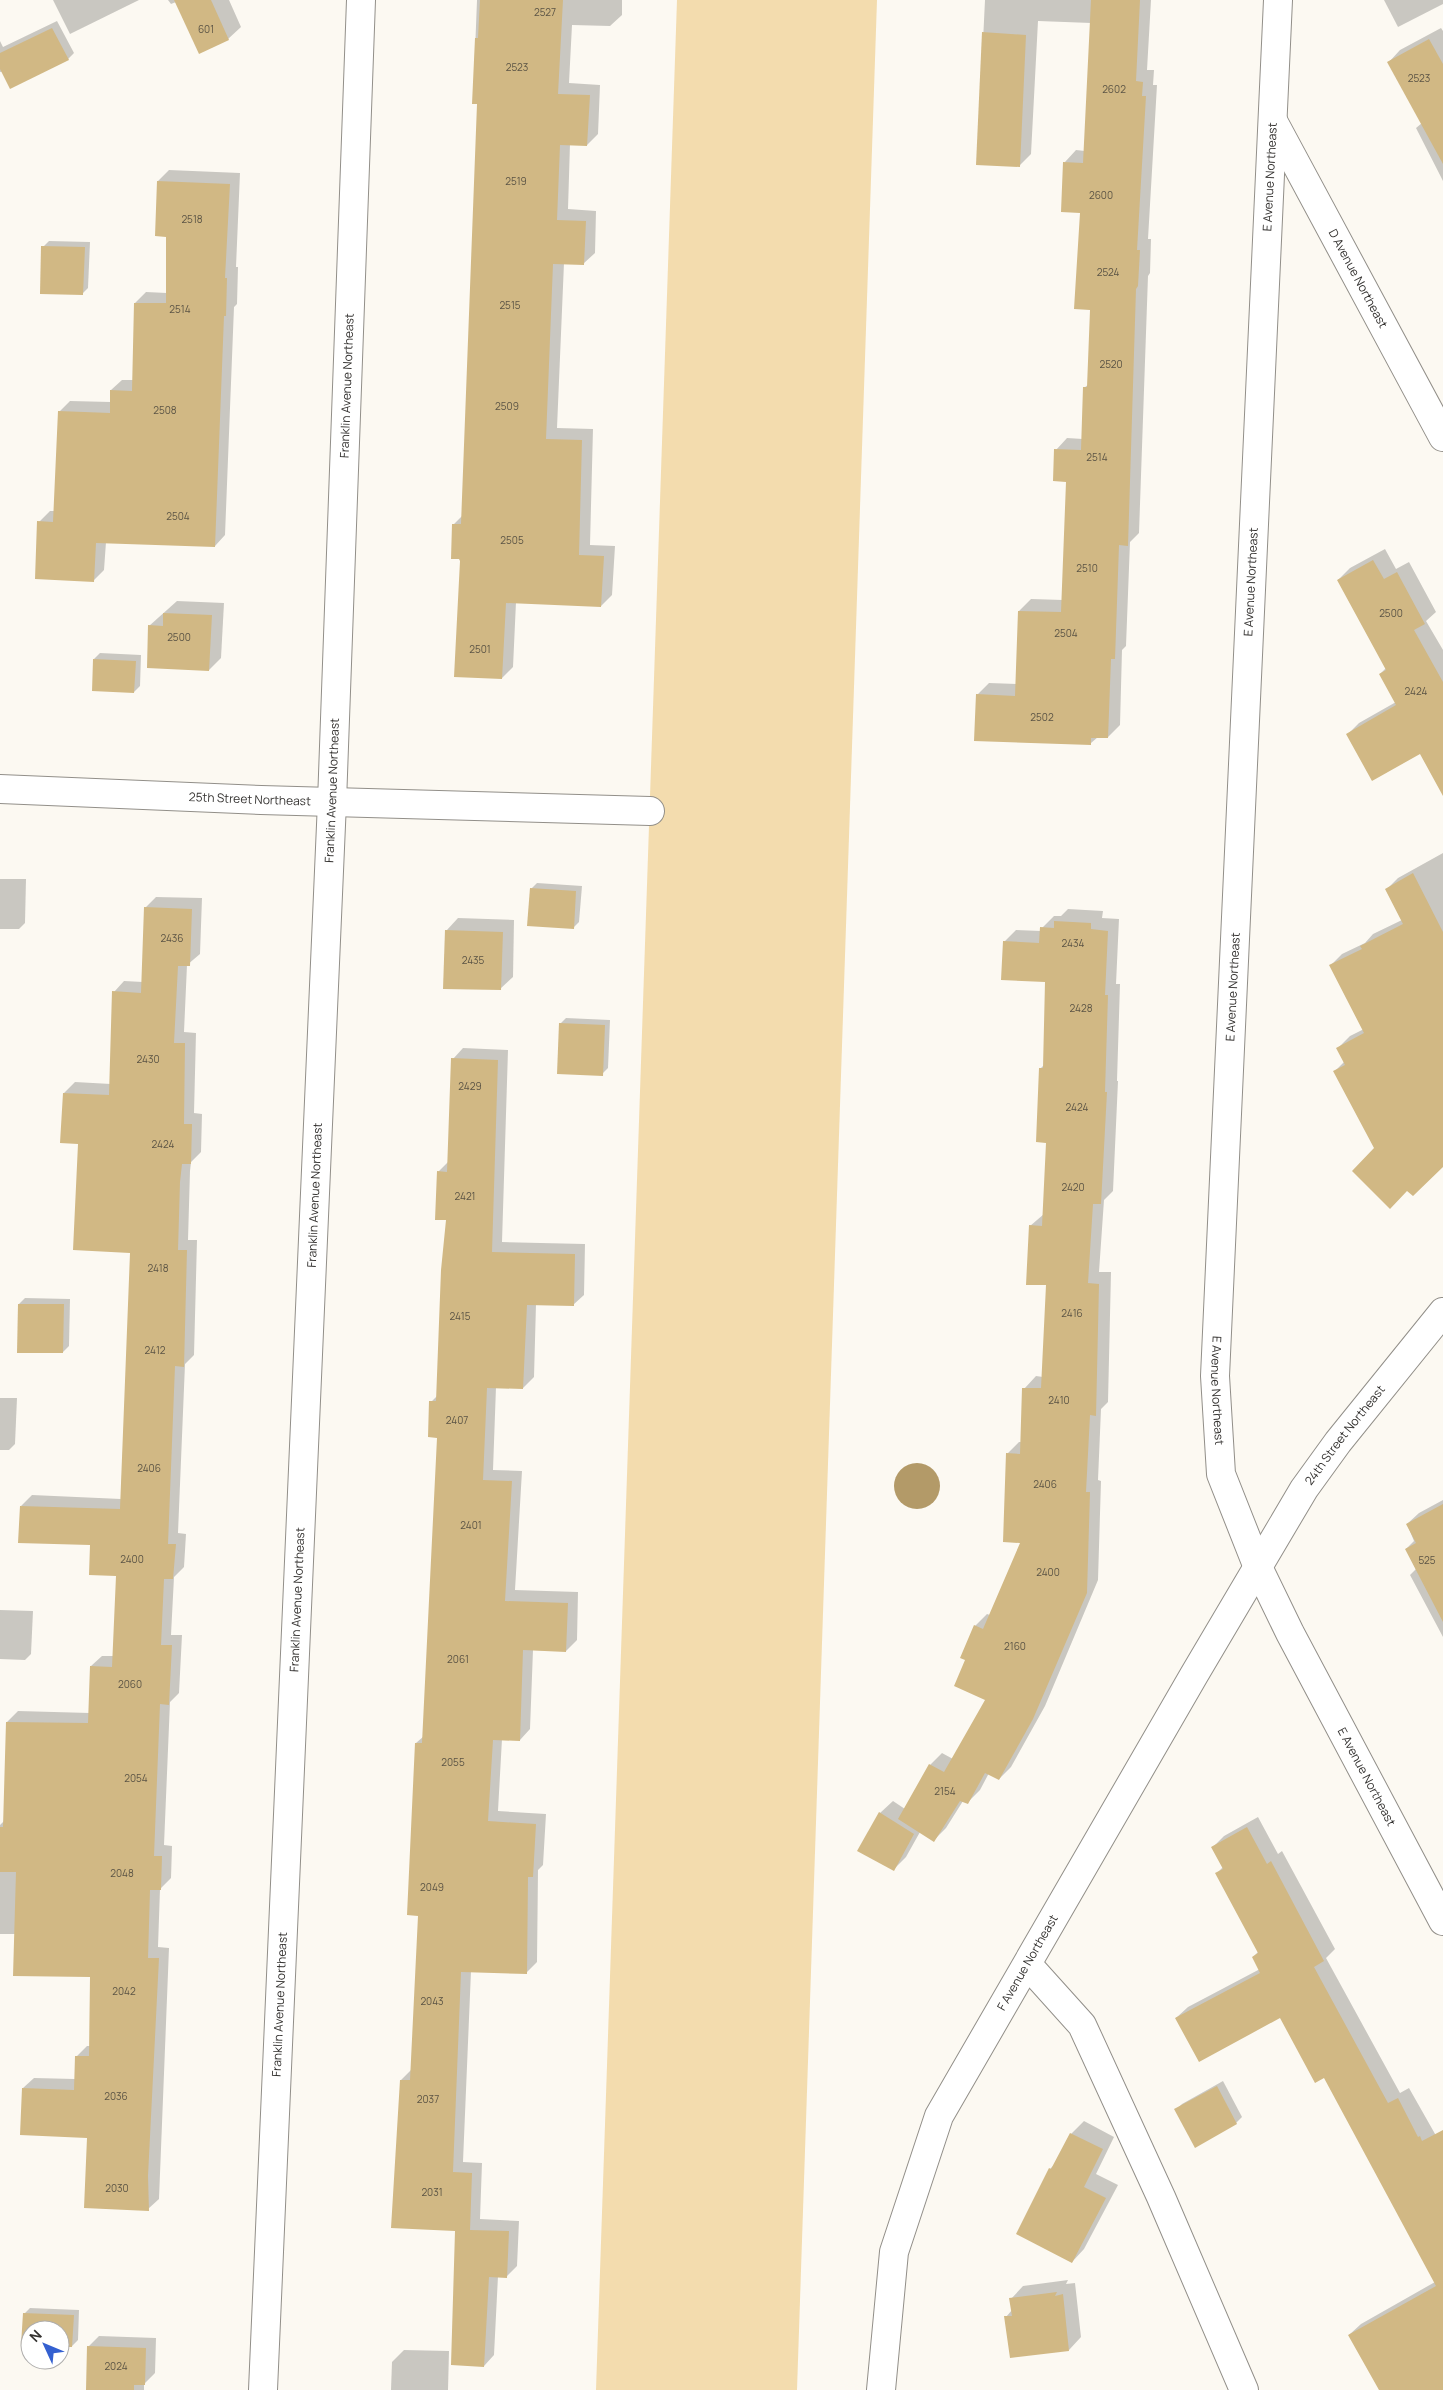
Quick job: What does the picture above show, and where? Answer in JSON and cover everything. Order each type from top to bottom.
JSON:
[{"type":"street","name":"Franklin Avenue Northeast","points":[[263,2390],[332,802],[361,0]]},
{"type":"street","name":"E Avenue Northeast","points":[[1278,0],[1215,1376],[1221,1474],[1258,1566],[1290,1633],[1443,1921]]},
{"type":"street","name":"D Avenue Northeast","points":[[1272,120],[1443,437]]},
{"type":"street","name":"25th Street Northeast","points":[[0,789],[332,802],[650,811]]},
{"type":"street","name":"24th Street Northeast","points":[[1258,1566],[1304,1489],[1338,1442],[1443,1312]]},
{"type":"street","name":"F Avenue Northeast","points":[[881,2390],[894,2252],[939,2116],[1258,1566]]},
{"type":"street","points":[[1028,1965],[1082,2025],[1161,2197],[1244,2390]]},
{"type":"shaded area","points":[[677,0],[877,0],[797,2390],[596,2390]]},
{"type":"shaded area","points":[[912,1463],[922,1463],[936,1473],[940,1486],[936,1499],[930,1505],[922,1509],[912,1509],[898,1499],[894,1491],[894,1481],[904,1467]]},
{"type":"building","points":[[174,0],[211,0],[229,40],[199,54]]},
{"type":"building","points":[[480,0],[563,0],[558,94],[590,95],[587,146],[560,145],[557,220],[586,221],[584,265],[553,264],[546,439],[582,440],[579,555],[604,556],[601,607],[506,603],[502,679],[454,677],[460,561],[459,559],[451,559],[452,524],[461,524],[477,104],[472,104],[475,38],[478,38]]},
{"type":"building","points":[[1091,0],[1140,0],[1136,81],[1143,82],[1142,96],[1146,96],[1137,250],[1140,250],[1138,286],[1136,289],[1128,546],[1119,545],[1115,659],[1111,659],[1108,738],[1091,738],[1091,745],[974,741],[976,694],[1015,696],[1018,611],[1061,612],[1066,482],[1053,481],[1054,449],[1081,450],[1083,387],[1087,387],[1090,310],[1074,309],[1080,213],[1061,212],[1063,162],[1083,163]]},
{"type":"building","points":[[52,28],[69,60],[10,89],[0,69],[0,53]]},
{"type":"building","points":[[982,32],[1026,35],[1020,167],[976,165]]},
{"type":"building","points":[[1429,39],[1443,64],[1443,164],[1387,62]]},
{"type":"building","points":[[157,181],[230,184],[215,547],[96,543],[94,582],[35,579],[37,521],[53,522],[58,411],[110,413],[110,390],[132,391],[134,303],[166,303],[166,237],[155,236]]},
{"type":"building","points":[[41,246],[85,247],[83,295],[40,294]]},
{"type":"building","points":[[1373,560],[1384,579],[1397,572],[1425,624],[1414,630],[1443,682],[1443,796],[1420,754],[1372,781],[1346,734],[1396,705],[1379,674],[1386,670],[1337,580]]},
{"type":"building","points":[[163,613],[212,615],[209,671],[147,668],[148,625],[163,626]]},
{"type":"building","points":[[93,659],[136,661],[134,693],[92,691]]},
{"type":"building","points":[[1413,873],[1443,932],[1443,1167],[1413,1196],[1407,1191],[1390,1209],[1352,1171],[1374,1148],[1333,1071],[1345,1065],[1336,1048],[1364,1033],[1329,965],[1362,949],[1360,946],[1403,924],[1385,889]]},
{"type":"building","points":[[530,888],[576,891],[574,929],[527,926]]},
{"type":"building","points":[[144,907],[192,909],[190,966],[178,966],[174,1043],[185,1043],[184,1124],[192,1124],[191,1164],[182,1164],[180,1182],[178,1250],[187,1250],[184,1367],[175,1366],[168,1544],[176,1544],[173,1579],[164,1579],[161,1645],[172,1645],[169,1705],[160,1704],[154,1856],[162,1856],[161,1890],[150,1890],[148,1958],[159,1958],[148,2176],[149,2211],[84,2208],[87,2138],[20,2135],[22,2088],[74,2090],[75,2056],[89,2056],[90,1977],[13,1976],[16,1872],[0,1872],[0,1827],[3,1827],[6,1722],[88,1723],[90,1666],[112,1667],[116,1576],[89,1575],[90,1545],[18,1543],[20,1506],[120,1509],[130,1253],[73,1250],[78,1144],[60,1143],[63,1093],[109,1095],[112,991],[141,993]]},
{"type":"building","points":[[1054,921],[1091,923],[1091,929],[1108,931],[1105,995],[1108,995],[1105,1092],[1107,1092],[1101,1204],[1093,1204],[1088,1283],[1099,1284],[1096,1416],[1090,1415],[1086,1492],[1090,1492],[1087,1593],[1033,1719],[999,1780],[985,1773],[968,1804],[960,1801],[934,1842],[898,1819],[929,1764],[944,1772],[985,1700],[954,1686],[965,1660],[960,1658],[974,1625],[983,1629],[1020,1543],[1003,1542],[1006,1453],[1020,1454],[1022,1388],[1041,1388],[1046,1285],[1026,1285],[1029,1225],[1042,1226],[1046,1143],[1036,1142],[1039,1068],[1043,1068],[1045,982],[1001,980],[1003,941],[1039,943],[1040,927],[1054,928]]},
{"type":"building","points":[[445,930],[503,932],[501,990],[443,989]]},
{"type":"building","points":[[559,1023],[605,1025],[603,1076],[557,1074]]},
{"type":"building","points":[[451,1058],[498,1060],[492,1252],[575,1254],[574,1306],[527,1305],[523,1389],[487,1388],[483,1480],[512,1481],[505,1601],[568,1603],[566,1652],[523,1650],[520,1741],[493,1740],[488,1821],[536,1824],[533,1877],[528,1877],[527,1974],[461,1972],[453,2172],[472,2173],[470,2230],[509,2231],[507,2278],[489,2277],[484,2367],[451,2365],[455,2231],[391,2228],[400,2080],[410,2080],[418,1916],[407,1915],[415,1743],[422,1743],[437,1438],[428,1437],[429,1401],[436,1401],[441,1270],[446,1220],[435,1220],[437,1171],[447,1172]]},
{"type":"building","points":[[18,1304],[64,1304],[63,1353],[17,1353]]},
{"type":"building","points":[[1443,1504],[1443,1622],[1405,1549],[1416,1543],[1406,1524]]},
{"type":"building","points":[[879,1812],[914,1834],[894,1871],[857,1851]]},
{"type":"building","points":[[1247,1827],[1267,1864],[1271,1861],[1324,1961],[1314,1967],[1388,2103],[1398,2098],[1418,2137],[1420,2136],[1422,2141],[1443,2130],[1443,2390],[1379,2390],[1348,2335],[1436,2286],[1324,2078],[1315,2083],[1280,2018],[1199,2062],[1175,2018],[1260,1973],[1252,1957],[1258,1953],[1215,1873],[1223,1869],[1211,1847]]},
{"type":"building","points":[[1217,2086],[1237,2124],[1195,2148],[1174,2109]]},
{"type":"building","points":[[1070,2133],[1103,2149],[1084,2187],[1106,2198],[1072,2263],[1016,2234],[1049,2168],[1051,2169]]},
{"type":"building","points":[[1057,2292],[1055,2296],[1063,2294],[1069,2351],[1010,2358],[1004,2316],[1012,2316],[1009,2298]]},
{"type":"building","points":[[23,2313],[74,2315],[72,2347],[70,2347],[70,2320],[23,2320]]},
{"type":"building","points":[[87,2346],[146,2348],[145,2385],[134,2385],[134,2390],[86,2390]]}]
